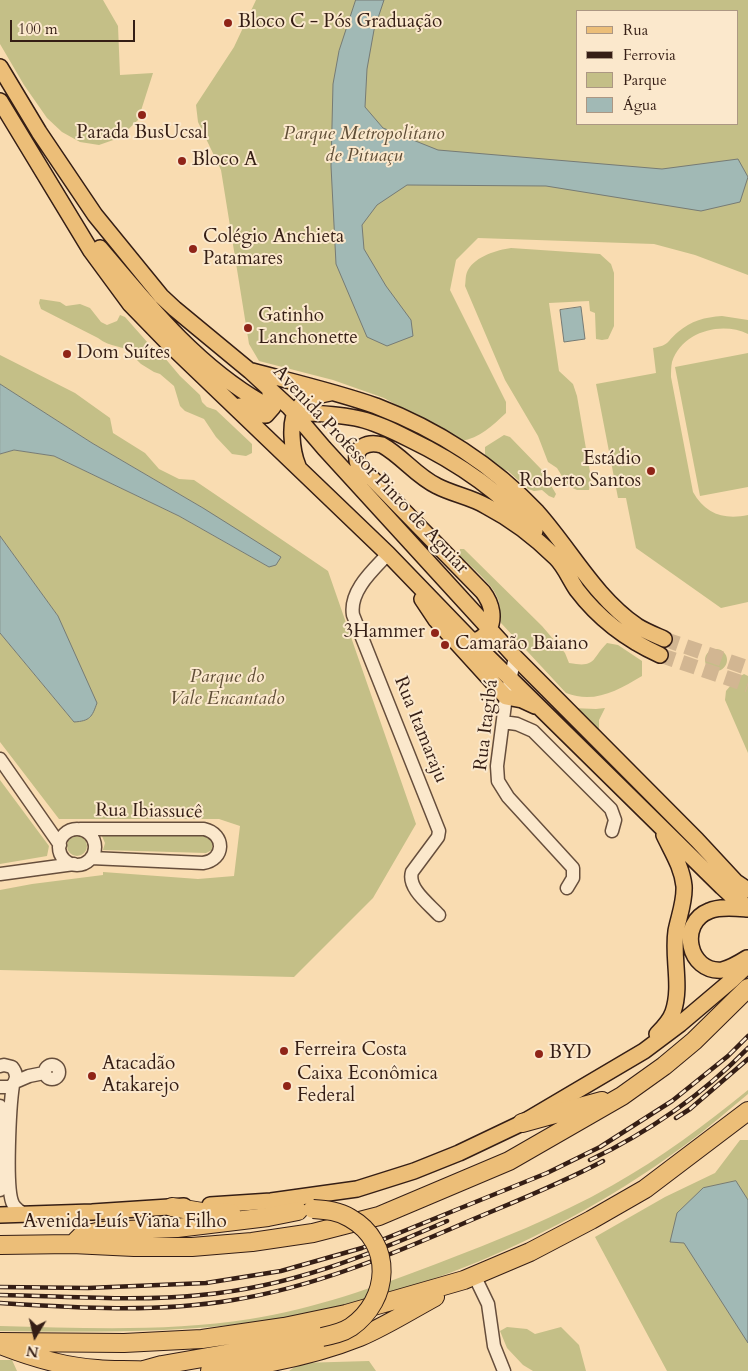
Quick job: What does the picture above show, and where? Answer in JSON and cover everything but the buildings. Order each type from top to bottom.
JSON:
[{"type":"highway","name":"Avenida Luís Viana Filho","points":[[0,1245],[72,1244],[183,1247],[252,1242],[314,1233],[378,1216],[509,1161],[622,1096],[694,1042],[748,988]]},
{"type":"highway","points":[[522,1123],[622,1096]]},
{"type":"highway","points":[[210,1371],[274,1361],[339,1344],[369,1332],[469,1278],[530,1252],[645,1189],[748,1110]]},
{"type":"highway","points":[[0,1344],[34,1358],[77,1367],[117,1371],[144,1370],[162,1365],[336,1334],[349,1328],[367,1313],[375,1301],[380,1288],[382,1270],[380,1256],[374,1242],[362,1227],[338,1212],[306,1210],[222,1213],[172,1207]]},
{"type":"highway","points":[[72,1244],[81,1236],[101,1232],[156,1230],[194,1226],[268,1217],[306,1210]]},
{"type":"highway","points":[[0,1344],[124,1343],[202,1339],[284,1327],[346,1314],[469,1278]]},
{"type":"highway","points":[[144,1370],[148,1371]]},
{"type":"main road","name":"Avenida Professor Pinto de Aguiar","points":[[0,67],[39,132],[95,215],[151,284],[175,309],[250,371],[295,414],[515,657],[742,886]]},
{"type":"main road","points":[[0,101],[91,251],[130,304],[166,341],[388,554],[473,642],[659,825],[735,899],[748,908]]},
{"type":"main road","points":[[64,208],[84,228],[145,303],[169,327],[231,385],[262,403]]},
{"type":"main road","points":[[250,371],[375,406],[407,419],[458,447],[481,462],[537,513],[603,597],[619,612],[638,627],[664,639]]},
{"type":"main road","points":[[224,396],[252,413],[262,416],[266,415],[273,407],[269,388]]},
{"type":"main road","points":[[299,468],[295,460],[292,432],[297,409],[309,399],[320,394],[332,393]]},
{"type":"main road","points":[[310,413],[337,414],[385,427],[433,450],[462,468],[501,496],[521,515],[599,615],[620,634],[660,655]]},
{"type":"main road","points":[[293,446],[294,441],[301,438],[310,440],[324,448]]},
{"type":"main road","points":[[454,640],[473,642],[482,637],[492,620],[490,601],[358,464],[356,458],[364,444],[375,443],[388,448],[425,479],[438,487],[487,506],[515,524],[557,559]]},
{"type":"main road","points":[[405,572],[436,620],[506,697],[522,700],[542,709]]},
{"type":"main road","points":[[644,1051],[673,1013],[676,987],[676,930],[684,887],[681,870],[659,825]]},
{"type":"main road","points":[[748,908],[709,911],[696,921],[690,936],[692,953],[706,967],[722,970],[732,967],[748,957]]},
{"type":"main road","name":"Avenida Luís Viana Filho","points":[[0,1215],[271,1201],[357,1189],[414,1171],[459,1153],[522,1123],[644,1051],[680,1024],[748,965]]},
{"type":"street","name":"Rua Itamaraju","points":[[388,554],[361,586],[354,599],[352,609],[439,831],[438,837],[410,877],[414,887],[439,915]]},
{"type":"street","name":"Rua Itagibá","points":[[515,657],[506,697],[497,766],[498,781],[508,797],[573,868],[573,878],[567,888]]},
{"type":"street","points":[[503,722],[517,724],[533,731],[611,809],[615,820],[612,831]]},
{"type":"street","points":[[0,759],[44,821],[65,860],[75,864]]},
{"type":"street","points":[[0,874],[87,862],[91,858],[95,848],[90,834],[44,821]]},
{"type":"street","points":[[40,868],[53,863],[61,850],[64,835],[77,829]]},
{"type":"street","name":"Rua Ibiassucê","points":[[77,829],[204,829],[213,833],[219,840],[220,846],[218,854],[212,860],[203,863],[91,858]]},
{"type":"street","points":[[0,1066],[8,1066],[10,1081],[10,1188],[13,1204],[25,1215]]},
{"type":"street","points":[[10,1081],[44,1073]]},
{"type":"street","points":[[0,1106],[0,1190]]},
{"type":"street","points":[[469,1278],[488,1304],[494,1346],[504,1371]]},
{"type":"street","points":[[34,1358],[49,1371]]},
{"type":"green space","points":[[0,0],[103,0],[118,26],[120,75],[153,73],[138,120],[119,138],[99,145],[80,142],[62,132],[47,118],[24,85],[0,44]]},
{"type":"green space","name":"Parque Metropolitano de Pituaçu","points":[[256,0],[748,0],[748,275],[695,255],[654,244],[478,238],[456,260],[450,290],[506,402],[506,413],[480,434],[461,441],[384,398],[333,380],[259,361],[249,344],[221,170],[198,122],[196,105],[234,47]]},
{"type":"green space","points":[[511,248],[600,254],[611,264],[614,273],[614,326],[608,339],[596,339],[595,313],[590,311],[589,301],[549,303],[559,371],[573,384],[577,396],[591,478],[589,490],[577,490],[568,486],[557,468],[548,462],[538,436],[505,380],[465,286],[467,272],[476,261],[493,252]]},
{"type":"green space","points":[[40,299],[60,302],[66,306],[80,304],[90,308],[101,322],[107,325],[117,321],[120,315],[125,317],[156,352],[164,357],[200,395],[202,402],[207,407],[216,410],[252,444],[252,453],[246,456],[232,454],[216,437],[204,419],[185,411],[180,406],[174,386],[160,374],[141,364],[135,358],[135,353],[107,343],[41,309]]},
{"type":"green space","name":"Estádio Roberto Santos","points":[[722,316],[748,320],[748,334],[737,330],[715,329],[693,337],[684,343],[677,352],[672,362],[671,375],[693,492],[703,506],[716,514],[731,517],[748,515],[748,602],[721,608],[636,548],[626,498],[618,498],[596,384],[656,373],[653,348],[665,344],[693,322]]},
{"type":"green space","points":[[748,353],[748,487],[700,496],[675,367]]},
{"type":"green space","name":"Parque do Vale Encantado","points":[[0,355],[75,393],[110,418],[113,433],[145,453],[159,469],[179,479],[194,480],[328,571],[416,824],[373,898],[294,977],[0,970],[0,890],[103,875],[103,872],[198,879],[234,876],[240,826],[219,819],[59,819],[0,742],[0,633],[74,722],[58,616],[0,536],[0,454],[14,450],[54,456],[179,516],[269,567],[203,508],[92,443],[0,384]]},
{"type":"green space","points":[[504,435],[510,437],[542,470],[556,494],[554,498],[542,490],[534,491],[528,489],[508,471],[487,460],[485,447]]},
{"type":"green space","points":[[460,549],[464,549],[542,626],[565,653],[569,663],[584,664],[593,661],[607,643],[618,645],[642,661],[642,676],[624,687],[605,694],[586,697],[566,693],[501,623],[499,602],[495,593],[486,581],[459,555]]},
{"type":"green space","points":[[716,649],[724,652],[727,660],[724,668],[716,671],[708,668],[705,660],[708,652]]},
{"type":"green space","points":[[744,674],[748,676],[748,753],[725,700],[726,691]]},
{"type":"green space","points":[[572,708],[605,708],[599,720],[599,735]]},
{"type":"green space","points":[[0,780],[49,846],[47,856],[0,864]]},
{"type":"green space","points":[[204,832],[211,837],[213,844],[212,850],[206,853],[103,850],[105,843],[101,834]]},
{"type":"green space","points":[[73,836],[81,836],[87,842],[87,850],[81,856],[73,856],[67,850],[67,842]]},
{"type":"green space","points":[[748,1090],[748,1094],[685,1145],[637,1178],[586,1209],[534,1237],[423,1283],[366,1300],[308,1314],[251,1323],[189,1329],[94,1332],[0,1331],[0,1326],[125,1328],[219,1323],[274,1315],[367,1289],[413,1273],[526,1228],[592,1197],[631,1175],[665,1152]]},
{"type":"green space","points":[[740,1140],[748,1140],[748,1371],[667,1371],[595,1237],[665,1197],[715,1173]]},
{"type":"green space","points":[[507,1327],[527,1329],[535,1334],[561,1327],[579,1345],[586,1371],[533,1371],[523,1365],[507,1348],[500,1331]]},
{"type":"green space","points":[[0,1360],[12,1360],[17,1371],[0,1371]]},
{"type":"green space","points":[[369,1361],[376,1371],[289,1371],[300,1363]]},
{"type":"water","points":[[356,0],[384,0],[374,30],[367,69],[365,107],[383,128],[438,150],[662,169],[738,159],[748,177],[740,202],[701,211],[546,186],[407,185],[377,205],[362,225],[364,249],[386,286],[411,320],[413,336],[387,346],[367,337],[336,264],[331,166],[333,84],[339,51]]},
{"type":"water","points":[[581,307],[585,339],[564,342],[560,310]]},
{"type":"water","points":[[0,384],[92,443],[203,508],[281,557],[276,565],[269,567],[179,516],[54,456],[14,450],[0,454]]},
{"type":"water","points":[[0,536],[58,616],[97,703],[92,715],[84,721],[74,722],[0,633]]},
{"type":"water","points":[[736,1181],[748,1200],[748,1343],[684,1243],[670,1242],[677,1213],[703,1188]]},
{"type":"tunnel","points":[[664,639],[748,668]]},
{"type":"tunnel","points":[[660,655],[748,685]]},
{"type":"railway","points":[[0,1287],[88,1288],[206,1283],[281,1271],[362,1248],[547,1173],[600,1147],[672,1101],[728,1056],[748,1036]]},
{"type":"railway","points":[[590,1160],[654,1125],[674,1111],[712,1081],[748,1048]]},
{"type":"railway","points":[[676,1118],[690,1109],[748,1059]]},
{"type":"railway","points":[[0,1303],[88,1308],[175,1307],[233,1300],[294,1287],[383,1257],[537,1193],[603,1161]]},
{"type":"railway","points":[[0,1295],[151,1298],[234,1291],[265,1285],[327,1268],[357,1258],[447,1221]]},
{"type":"place","name":"Bloco C - Pós Graduação","points":[[228,23]]},
{"type":"place","name":"Parada BusUcsal","points":[[142,115]]},
{"type":"place","name":"Bloco A","points":[[182,161]]},
{"type":"place","name":"Colégio Anchieta Patamares","points":[[193,249]]},
{"type":"place","name":"Gatinho Lanchonette","points":[[248,328]]},
{"type":"place","name":"Dom Suítes","points":[[67,354]]},
{"type":"place","name":"Estádio Roberto Santos","points":[[651,471]]},
{"type":"place","name":"3Hammer","points":[[435,633]]},
{"type":"place","name":"Camarão Baiano","points":[[445,645]]},
{"type":"place","name":"Ferreira Costa","points":[[284,1051]]},
{"type":"place","name":"BYD","points":[[539,1054]]},
{"type":"place","name":"Atacadão Atakarejo","points":[[92,1076]]},
{"type":"place","name":"Caixa Econômica Federal","points":[[287,1086]]}]
